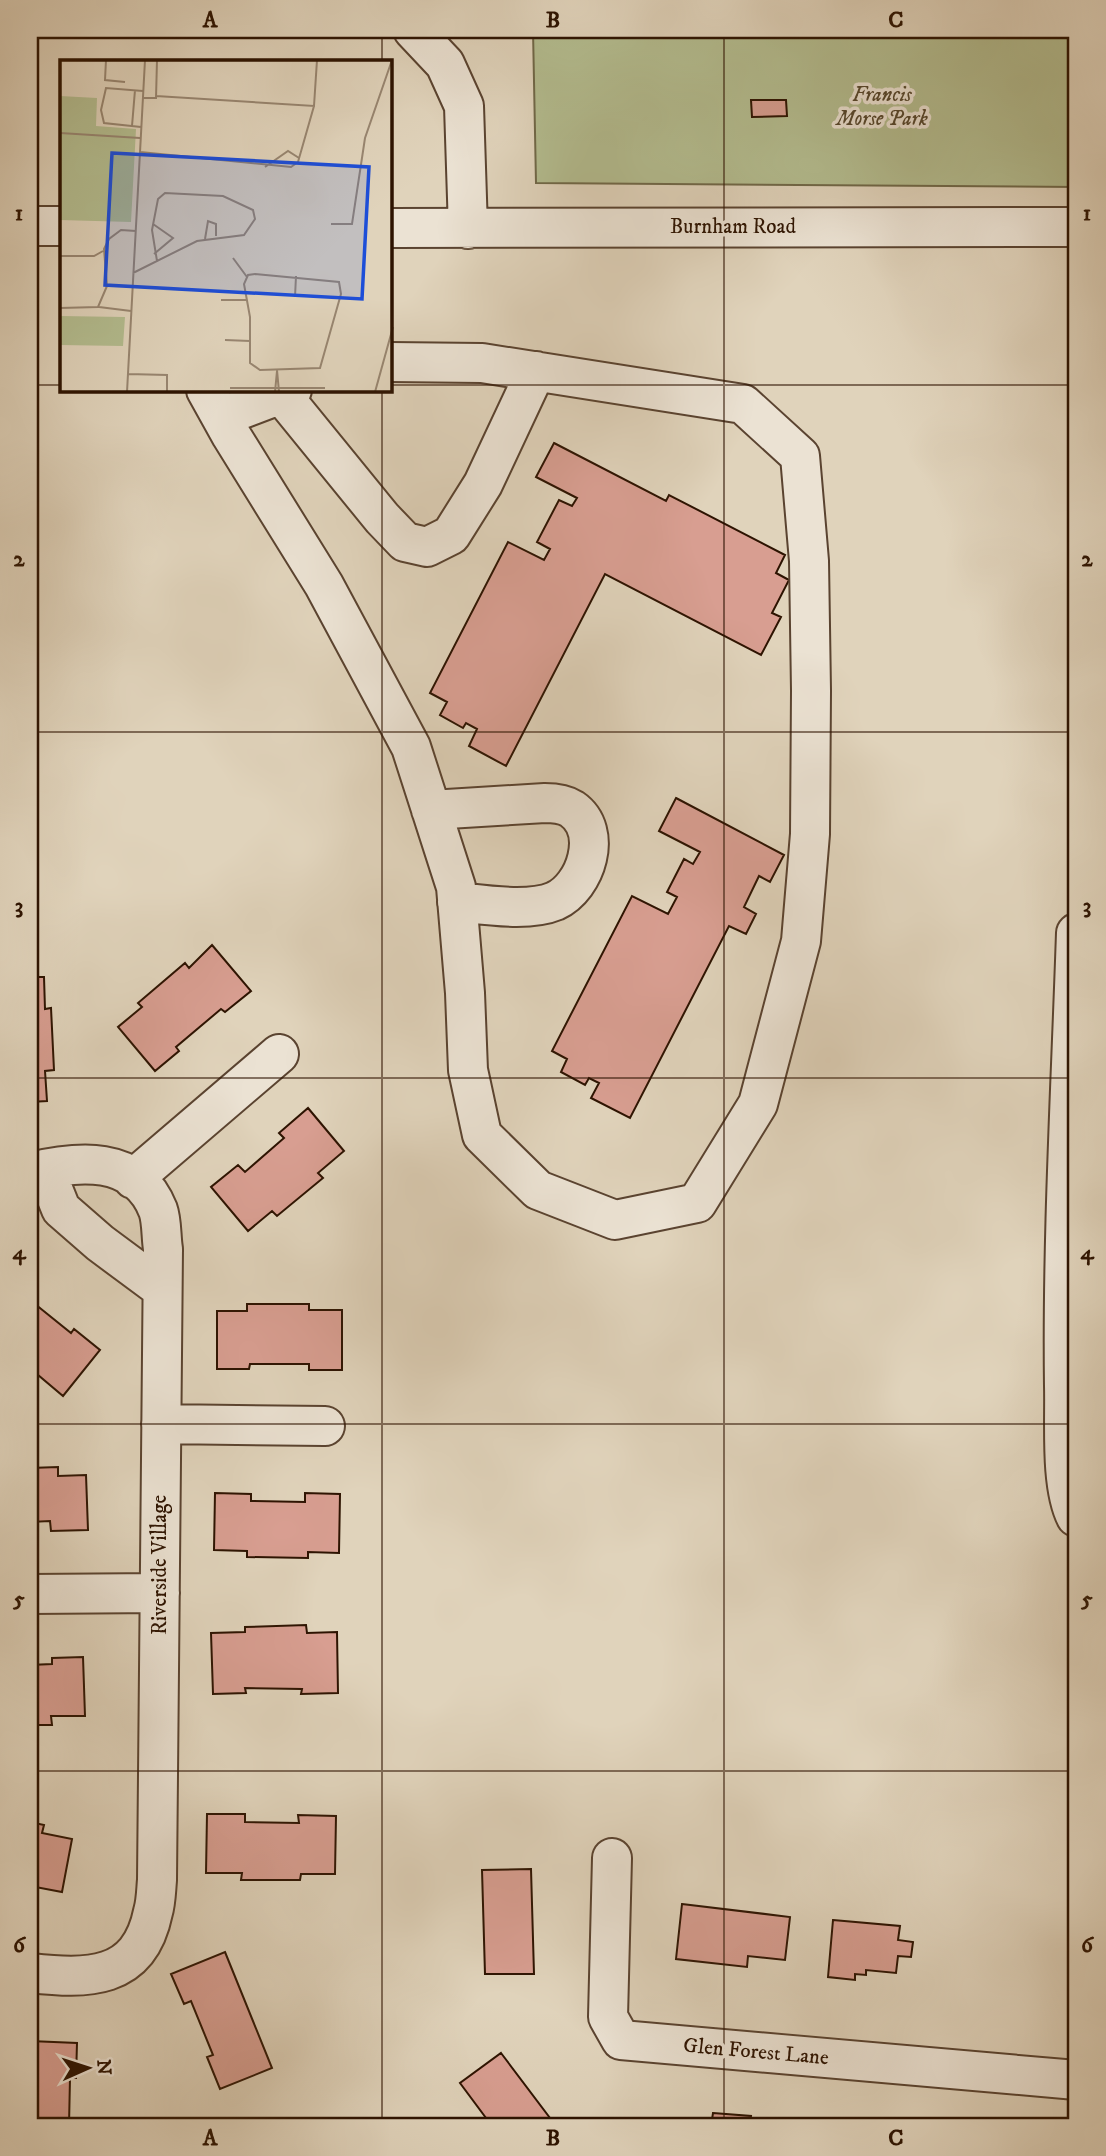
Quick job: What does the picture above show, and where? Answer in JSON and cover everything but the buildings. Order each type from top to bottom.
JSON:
[{"type":"street","points":[[413,30],[445,64],[464,106],[468,229]]},
{"type":"street","points":[[30,226],[60,226]]},
{"type":"street","name":"Burnham Road","points":[[392,228],[1076,227]]},
{"type":"street","points":[[392,362],[482,363],[536,371],[743,404],[800,456],[809,561],[811,691],[810,834],[801,941],[758,1104],[697,1203],[615,1220],[538,1189],[482,1135],[468,1070],[466,993],[456,887],[411,747],[324,585],[213,404],[286,392],[382,518],[405,542],[426,547],[451,535],[483,484],[536,371]]},
{"type":"street","points":[[431,810],[558,804],[570,808],[581,817],[586,828],[589,844],[582,872],[572,887],[552,902],[504,908],[457,902]]},
{"type":"street","points":[[1076,933],[1065,1454],[1070,1505],[1076,1517]]},
{"type":"street","points":[[134,1179],[279,1054]]},
{"type":"street","name":"Riverside Village","points":[[30,1973],[86,1977],[110,1971],[131,1957],[145,1937],[153,1913],[157,1880],[160,1593],[163,1248],[158,1211],[144,1187],[122,1170],[97,1164],[74,1164],[37,1170]]},
{"type":"street","points":[[37,1170],[61,1209],[100,1243],[162,1289]]},
{"type":"street","points":[[161,1424],[325,1426]]},
{"type":"street","points":[[30,1594],[160,1593]]},
{"type":"street","name":"Glen Forest Lane","points":[[612,1858],[608,2017],[621,2040],[1076,2080]]},
{"type":"green space","name":"Francis Morse Park","points":[[533,30],[1076,30],[1076,187],[536,183]]}]
